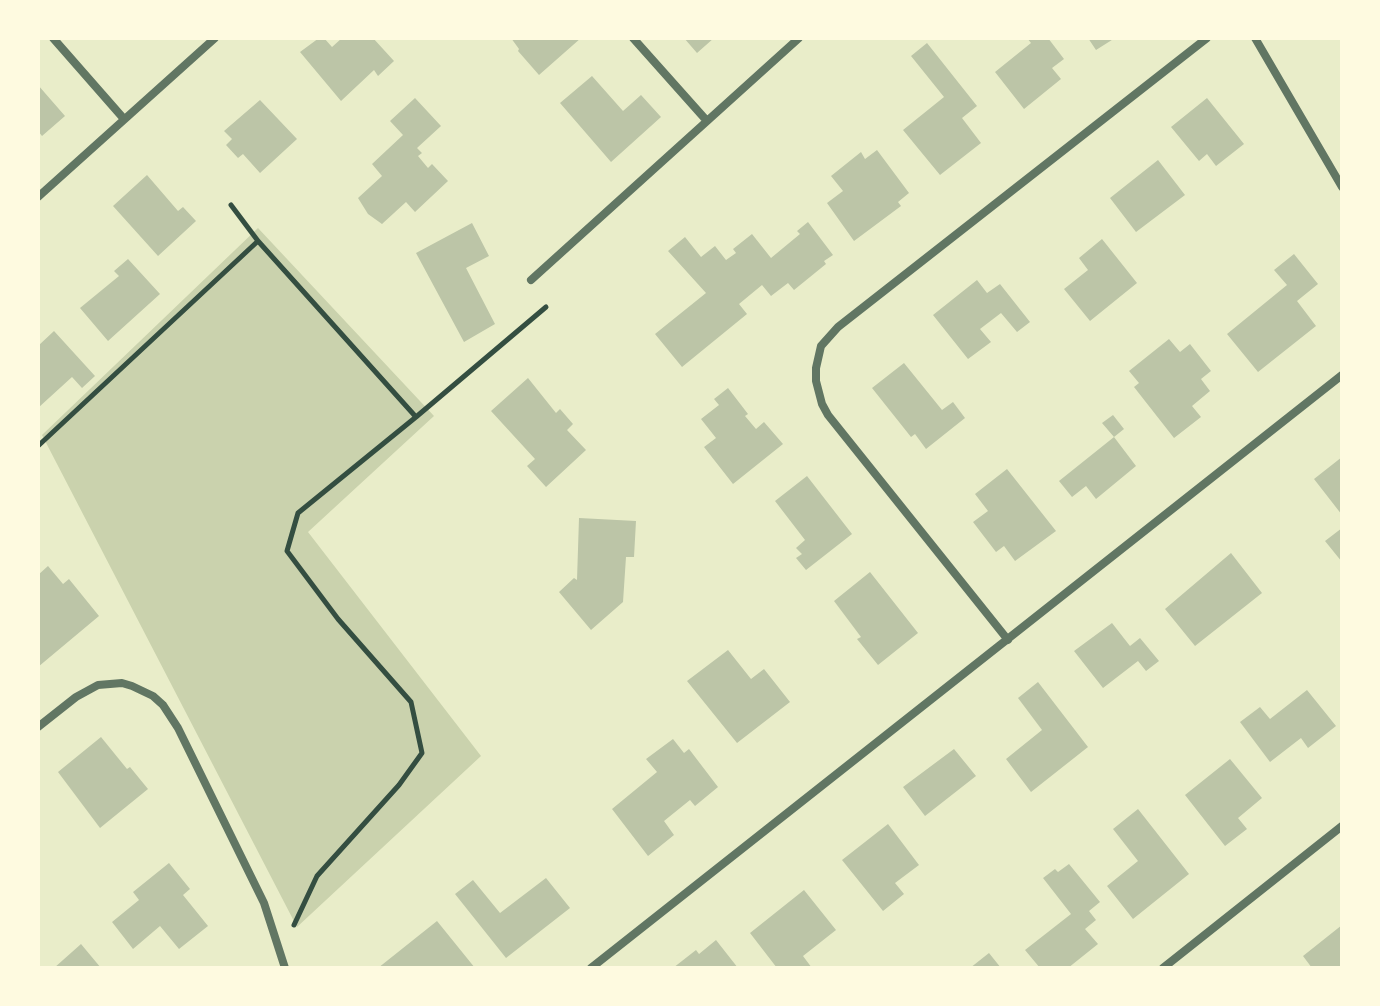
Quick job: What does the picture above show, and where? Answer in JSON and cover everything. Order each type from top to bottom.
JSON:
[{"type":"street","points":[[53,38],[124,119]]},
{"type":"street","points":[[38,197],[215,38]]},
{"type":"street","points":[[633,38],[707,121]]},
{"type":"street","points":[[531,280],[799,38]]},
{"type":"street","points":[[1008,640],[828,415],[816,381],[821,346],[838,327],[1207,38]]},
{"type":"street","points":[[1255,38],[1342,187]]},
{"type":"street","points":[[591,968],[1342,375]]},
{"type":"street","points":[[38,727],[76,697],[98,685],[122,683],[153,696],[178,728],[258,889],[277,937],[285,968]]},
{"type":"street","points":[[1163,968],[1342,826]]},
{"type":"path","points":[[231,205],[258,241],[416,417]]},
{"type":"path","points":[[38,446],[258,241]]},
{"type":"path","points":[[277,937],[295,923],[317,876],[399,785],[422,753],[411,702],[338,619],[287,551],[298,513],[546,307]]},
{"type":"green space","points":[[258,228],[434,416],[308,532],[481,756],[297,927],[42,435]]},
{"type":"building","points":[[319,38],[324,38],[332,47],[342,38],[373,38],[394,61],[378,76],[374,70],[341,101],[300,52]]},
{"type":"building","points":[[511,38],[581,38],[539,75]]},
{"type":"building","points":[[684,38],[714,38],[697,53]]},
{"type":"building","points":[[1027,38],[1048,38],[1064,59],[1052,68],[1061,79],[1024,109],[995,72],[1031,43]]},
{"type":"building","points":[[1088,38],[1115,38],[1096,50]]},
{"type":"building","points":[[927,43],[977,106],[962,118],[981,143],[940,175],[903,130],[944,97],[911,56]]},
{"type":"building","points":[[592,76],[623,111],[641,95],[661,117],[611,162],[560,103]]},
{"type":"building","points":[[38,85],[65,116],[42,136],[38,131]]},
{"type":"building","points":[[415,98],[441,126],[417,148],[422,153],[418,156],[428,168],[432,164],[448,181],[415,212],[406,202],[382,224],[368,214],[358,198],[382,176],[372,164],[403,135],[390,121]]},
{"type":"building","points":[[1207,98],[1244,144],[1216,166],[1207,154],[1199,161],[1171,127]]},
{"type":"building","points":[[260,100],[297,139],[260,173],[243,154],[238,158],[226,145],[232,139],[224,131]]},
{"type":"building","points":[[877,150],[909,193],[898,202],[901,206],[854,241],[827,203],[843,191],[831,176],[861,152],[865,159]]},
{"type":"building","points":[[1158,160],[1185,195],[1136,232],[1110,198]]},
{"type":"building","points":[[147,175],[178,211],[183,207],[196,221],[158,256],[113,206]]},
{"type":"building","points":[[808,222],[833,255],[824,261],[826,264],[794,290],[788,283],[771,296],[762,285],[739,304],[747,314],[682,367],[655,334],[706,293],[668,251],[685,237],[701,257],[715,246],[726,260],[736,253],[733,249],[752,234],[771,258],[800,234],[797,231]]},
{"type":"building","points":[[472,223],[489,256],[466,268],[495,324],[464,342],[416,253]]},
{"type":"building","points":[[1102,239],[1137,283],[1090,321],[1064,289],[1088,270],[1079,258]]},
{"type":"building","points":[[1294,254],[1318,284],[1297,301],[1316,326],[1258,372],[1227,334],[1287,285],[1274,270]]},
{"type":"building","points":[[128,259],[160,294],[108,341],[80,308],[119,276],[114,271]]},
{"type":"building","points":[[977,280],[987,293],[1000,284],[1030,322],[1017,332],[1001,313],[980,329],[991,342],[968,359],[933,315]]},
{"type":"building","points":[[54,331],[95,376],[82,388],[72,377],[38,408],[38,346]]},
{"type":"building","points":[[1169,339],[1180,352],[1190,344],[1211,371],[1201,379],[1210,391],[1192,406],[1201,417],[1174,438],[1134,387],[1139,383],[1129,371]]},
{"type":"building","points":[[904,363],[942,410],[953,402],[965,418],[926,449],[915,434],[911,437],[872,388]]},
{"type":"building","points":[[528,378],[556,413],[560,409],[573,424],[567,430],[586,450],[546,487],[527,466],[535,459],[491,411]]},
{"type":"building","points":[[728,388],[756,429],[764,422],[783,444],[733,484],[704,447],[716,438],[701,419],[719,405],[714,399]]},
{"type":"building","points":[[1113,415],[1124,429],[1114,437],[1102,423]]},
{"type":"building","points":[[1114,437],[1136,466],[1096,499],[1086,486],[1072,497],[1059,481]]},
{"type":"building","points":[[1342,457],[1342,515],[1314,479]]},
{"type":"building","points":[[1007,469],[1056,531],[1015,561],[1004,546],[996,552],[973,522],[988,511],[975,494]]},
{"type":"building","points":[[807,476],[852,534],[806,570],[796,558],[802,554],[796,548],[805,540],[775,501]]},
{"type":"building","points":[[579,518],[636,521],[634,557],[626,557],[623,602],[591,630],[559,592],[574,578],[577,580]]},
{"type":"building","points":[[1342,528],[1342,562],[1325,541]]},
{"type":"building","points":[[1231,553],[1262,593],[1195,646],[1165,609]]},
{"type":"building","points":[[48,566],[63,584],[69,579],[99,616],[38,667],[38,575]]},
{"type":"building","points":[[870,572],[918,633],[878,665],[857,639],[861,637],[834,601]]},
{"type":"building","points":[[1112,623],[1130,646],[1140,638],[1159,661],[1146,671],[1138,661],[1103,688],[1074,651]]},
{"type":"building","points":[[728,650],[751,679],[764,669],[790,702],[737,743],[687,681]]},
{"type":"building","points":[[1038,682],[1088,747],[1031,792],[1006,759],[1042,730],[1018,698]]},
{"type":"building","points":[[1307,690],[1336,726],[1308,748],[1301,738],[1270,762],[1240,722],[1260,707],[1270,719]]},
{"type":"building","points":[[101,737],[148,789],[100,828],[58,772]]},
{"type":"building","points":[[673,739],[684,753],[689,749],[718,787],[695,806],[690,800],[664,821],[674,835],[648,856],[612,809],[657,772],[646,759]]},
{"type":"building","points":[[954,749],[976,776],[925,816],[903,787]]},
{"type":"building","points":[[1230,759],[1262,798],[1238,818],[1247,829],[1225,846],[1185,795]]},
{"type":"building","points":[[1138,809],[1189,874],[1133,919],[1107,886],[1138,861],[1113,829]]},
{"type":"building","points":[[888,824],[919,865],[895,883],[904,894],[883,911],[842,860]]},
{"type":"building","points":[[169,863],[190,889],[183,895],[208,926],[179,949],[160,926],[133,949],[112,922],[139,900],[133,892]]},
{"type":"building","points":[[1069,864],[1100,902],[1089,911],[1096,920],[1085,929],[1098,944],[1068,968],[1040,968],[1025,950],[1071,914],[1043,878]]},
{"type":"building","points":[[546,878],[570,908],[506,958],[455,894],[473,880],[500,913]]},
{"type":"building","points":[[804,890],[836,930],[803,956],[812,968],[777,968],[750,933]]},
{"type":"building","points":[[437,921],[475,968],[378,968]]},
{"type":"building","points":[[1342,925],[1342,968],[1312,968],[1303,956]]},
{"type":"building","points":[[716,940],[738,968],[673,968],[696,950],[699,954]]},
{"type":"building","points":[[81,944],[101,968],[54,968]]},
{"type":"building","points":[[989,953],[1001,968],[970,968]]}]
